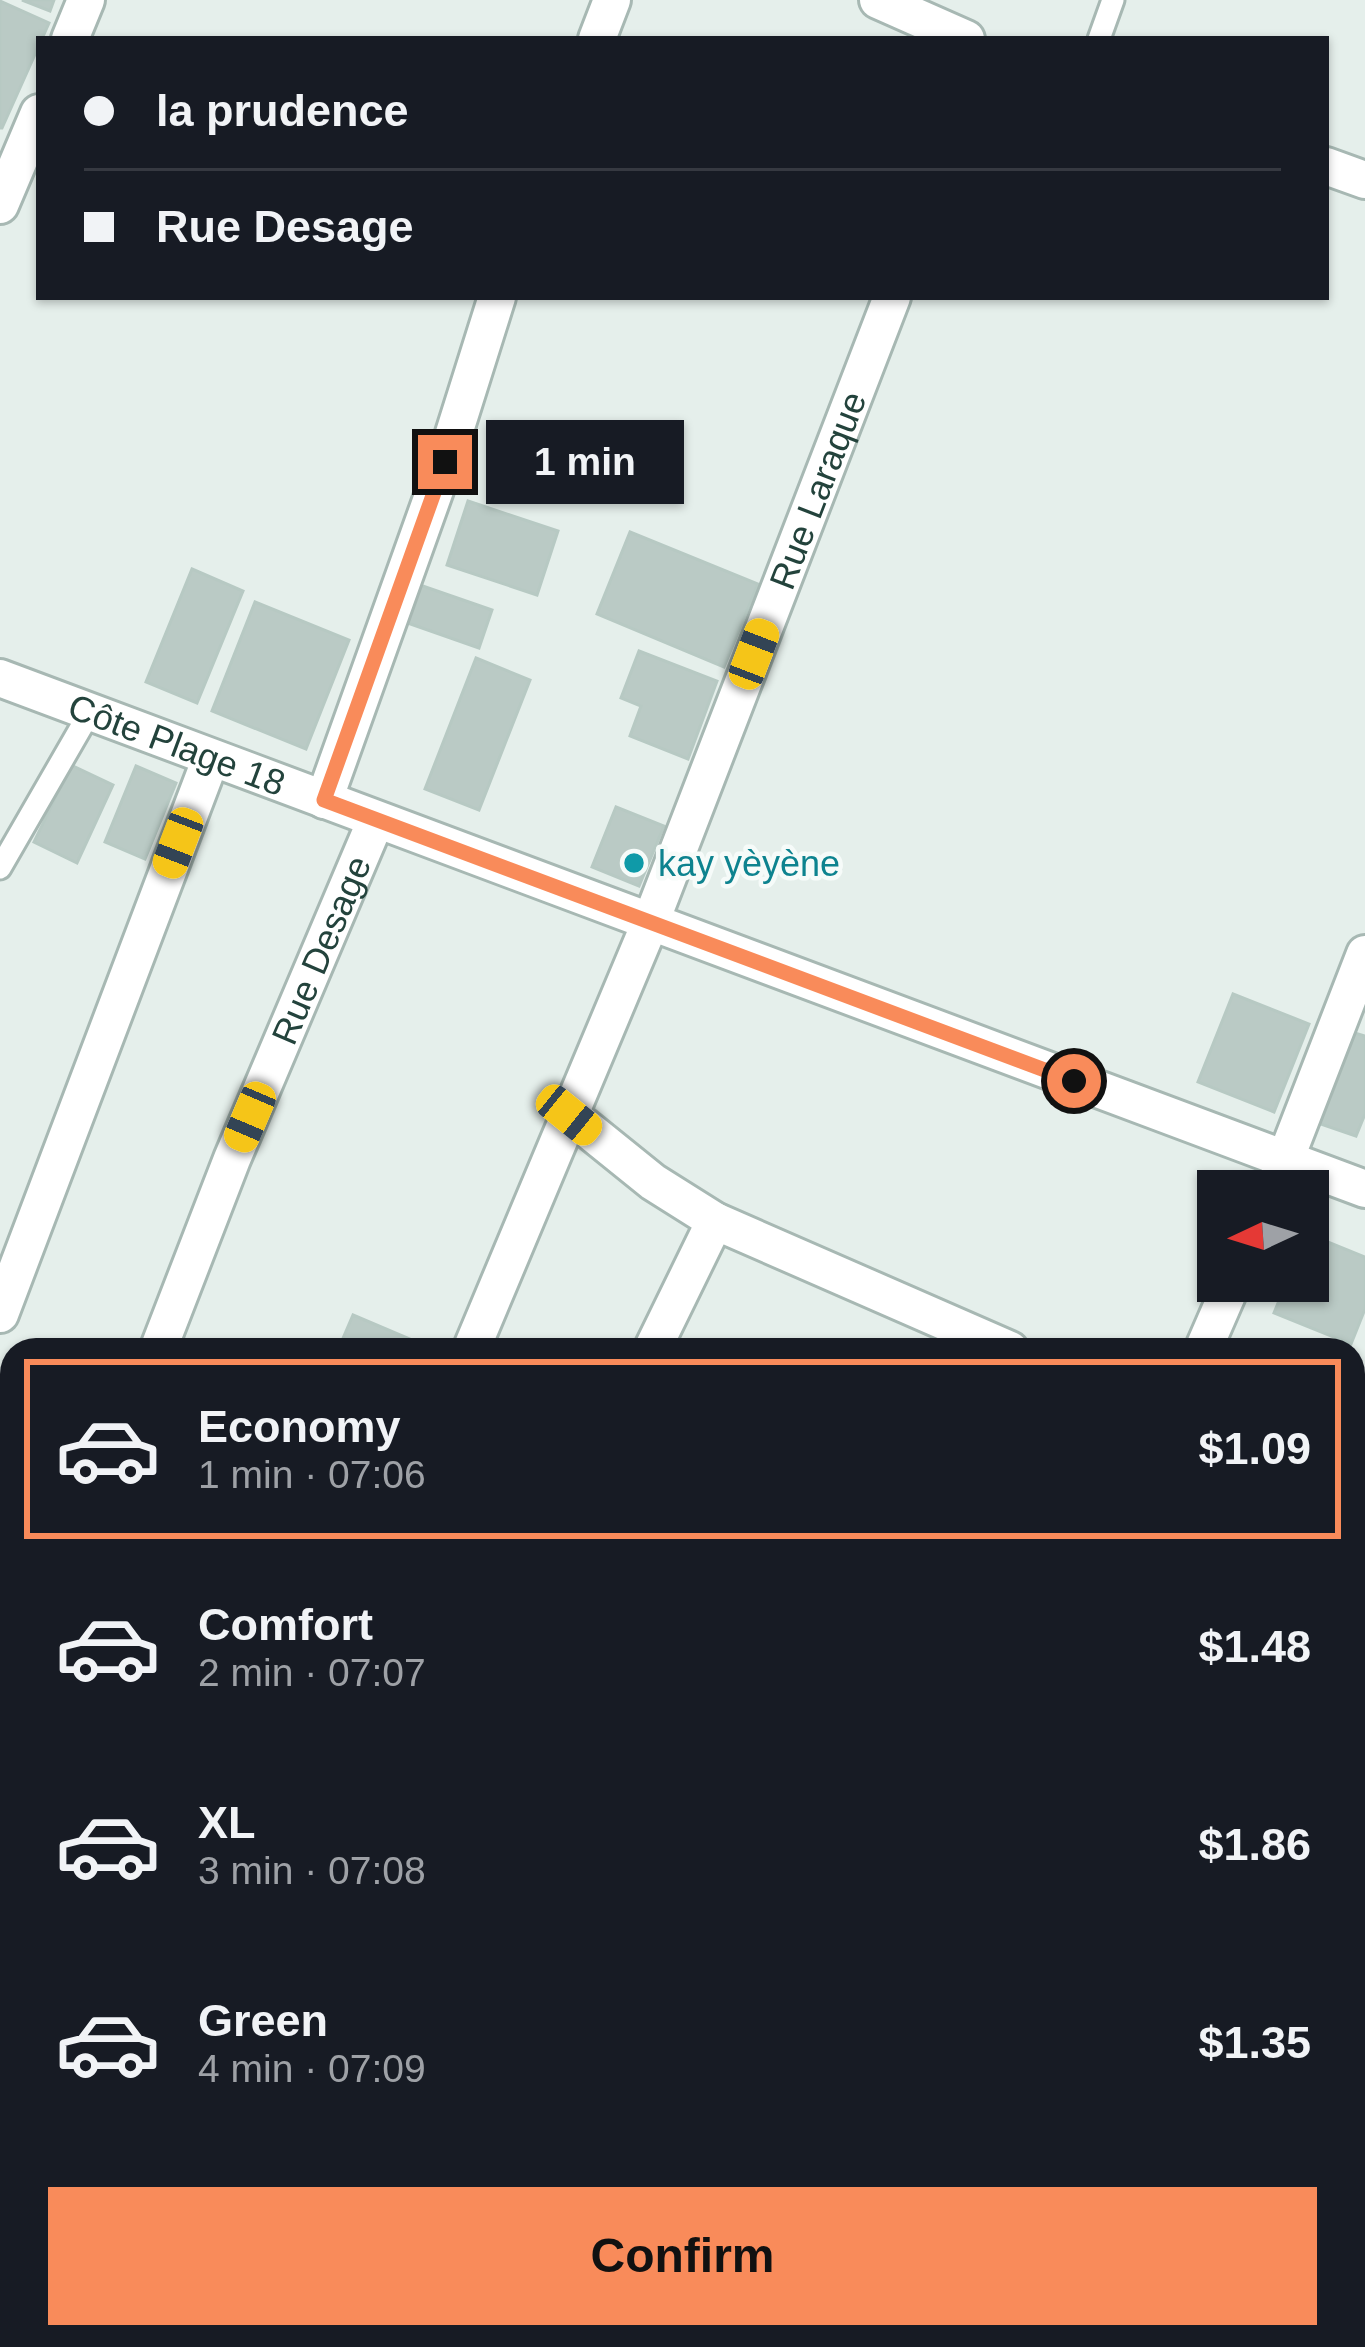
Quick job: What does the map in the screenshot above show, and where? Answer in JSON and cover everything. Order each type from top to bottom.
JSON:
[{"type":"street","points":[[71,36],[86,0]]},
{"type":"street","points":[[598,36],[612,0]]},
{"type":"street","points":[[878,0],[959,36]]},
{"type":"street","points":[[0,206],[36,119]]},
{"type":"street","points":[[1329,167],[1365,180]]},
{"type":"street","name":"Rue Desage","points":[[324,800],[445,462],[496,300]]},
{"type":"street","name":"Rue Laraque","points":[[476,1338],[651,921],[891,300]]},
{"type":"street","name":"Côte Plage 18","points":[[0,678],[651,921],[1264,1170]]},
{"type":"street","points":[[0,1314],[211,758]]},
{"type":"street","name":"Rue Desage","points":[[163,1338],[232,1159],[376,820]]},
{"type":"street","points":[[1281,1170],[1365,954]]},
{"type":"street","points":[[569,1115],[653,1182],[715,1221],[983,1338]]},
{"type":"street","name":"Côte Plage 18","points":[[1329,1184],[1365,1190]]},
{"type":"street","points":[[658,1338],[715,1221]]},
{"type":"street","points":[[1208,1338],[1224,1302]]},
{"type":"lane","points":[[1100,36],[1113,0]]},
{"type":"lane","points":[[0,868],[90,712]]},
{"type":"building","points":[[22,0],[54,0],[50,11]]},
{"type":"building","points":[[0,1],[49,23],[43,36],[36,36],[36,52],[0,128]]},
{"type":"building","points":[[468,501],[558,531],[537,595],[447,565]]},
{"type":"building","points":[[630,532],[758,584],[724,667],[597,614]]},
{"type":"building","points":[[192,569],[243,591],[197,703],[146,682]]},
{"type":"building","points":[[414,583],[492,610],[479,648],[402,621]]},
{"type":"building","points":[[255,602],[349,640],[306,749],[212,711]]},
{"type":"building","points":[[639,651],[717,681],[688,759],[630,736],[641,706],[621,698]]},
{"type":"building","points":[[476,658],[530,680],[479,810],[425,789]]},
{"type":"building","points":[[71,765],[113,785],[77,863],[34,842]]},
{"type":"building","points":[[136,766],[176,783],[145,859],[105,842]]},
{"type":"building","points":[[616,807],[664,826],[639,886],[592,867]]},
{"type":"building","points":[[1233,994],[1309,1024],[1274,1112],[1198,1082]]},
{"type":"building","points":[[1348,1031],[1365,1036],[1365,1114],[1356,1136],[1318,1123]]},
{"type":"building","points":[[1329,1242],[1365,1257],[1365,1309],[1353,1338],[1336,1338],[1274,1313],[1278,1302],[1329,1302]]},
{"type":"building","points":[[353,1315],[407,1338],[343,1338]]},
{"type":"place","name":"kay yèyène","points":[[634,863]]},
{"type":"route","points":[[445,462],[324,800],[1074,1081]]}]
